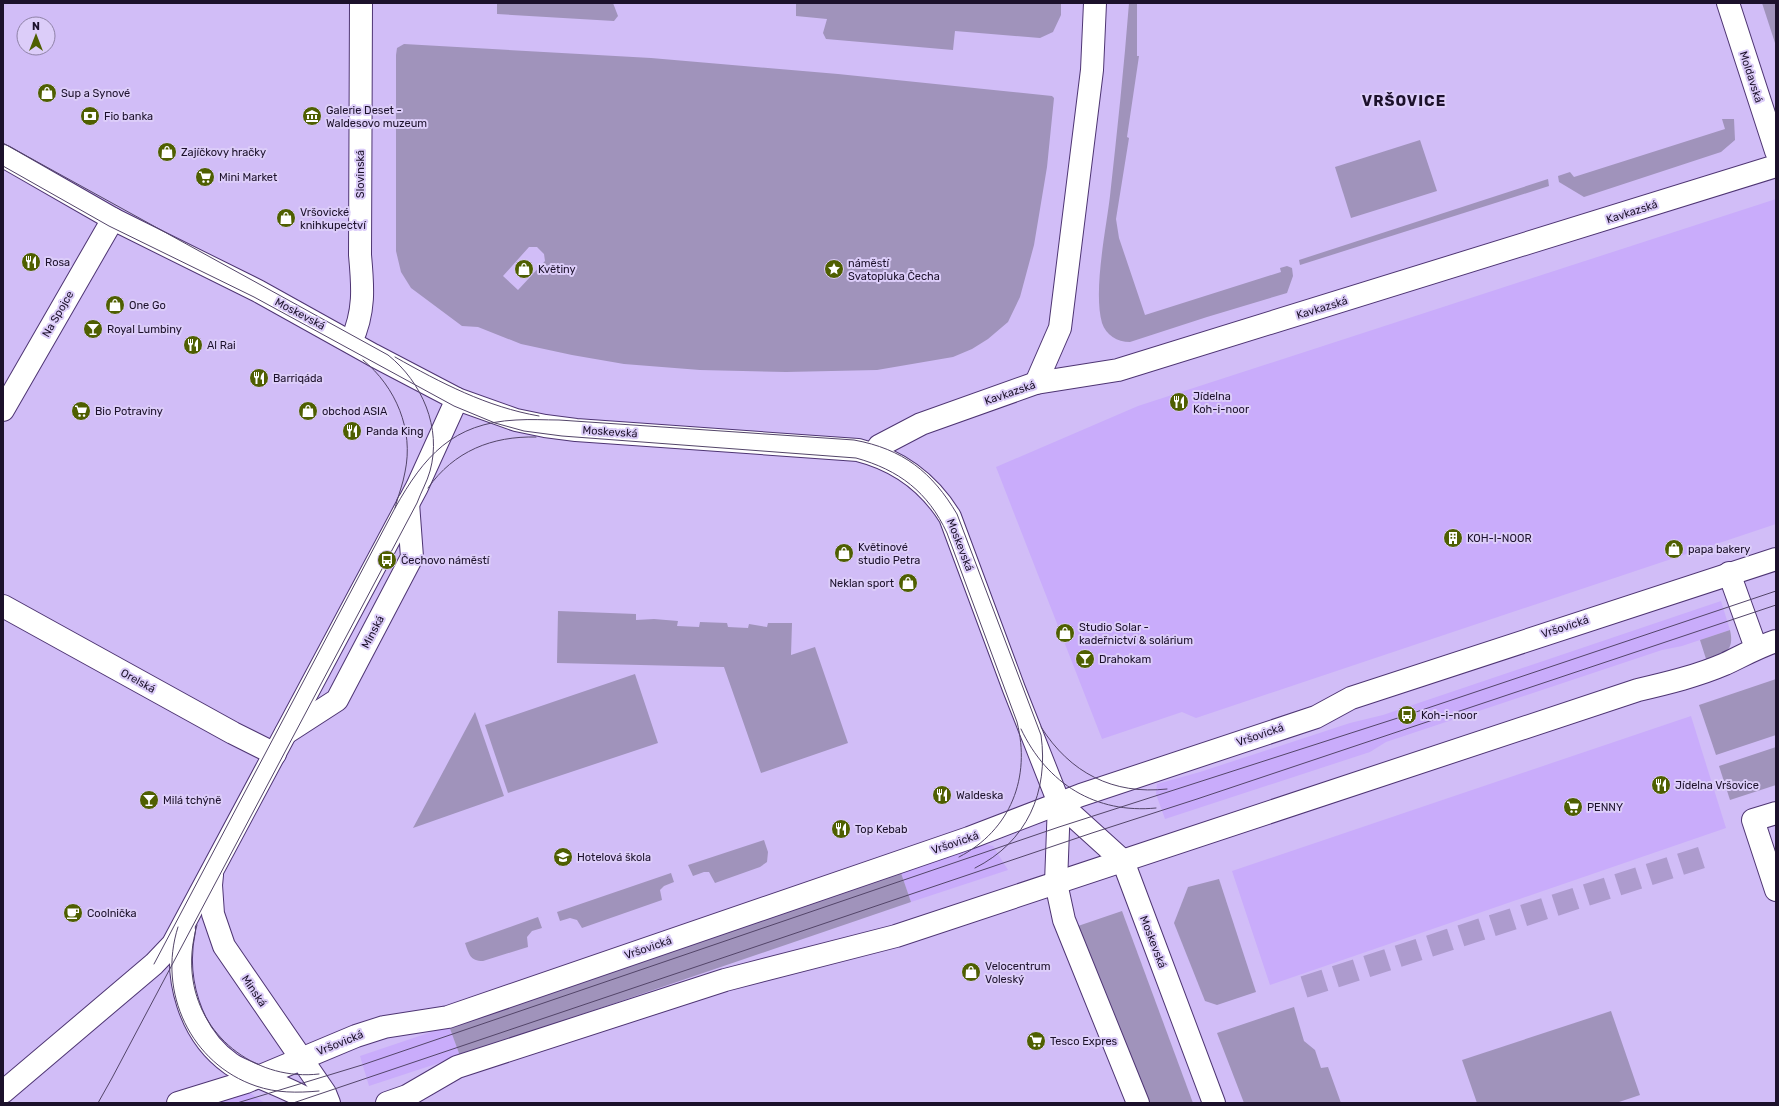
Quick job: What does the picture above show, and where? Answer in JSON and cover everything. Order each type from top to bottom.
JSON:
[{"type":"street","name":"Slovinská","points":[[351,342],[361,315],[363,286],[360,255],[361,3]]},
{"type":"street","points":[[1036,383],[1060,328],[1092,70],[1095,3]]},
{"type":"street","name":"Moldavská","points":[[1728,3],[1776,151]]},
{"type":"street","name":"Moskevská","points":[[3,156],[113,219],[258,291],[457,399],[496,413],[545,426],[582,431],[844,448],[874,454],[889,460],[920,481],[935,496],[950,517],[1014,689],[1060,803],[1056,883],[1064,920],[1138,1103]]},
{"type":"street","name":"Kavkazská","points":[[874,454],[879,446],[921,424],[1036,383],[1118,370],[1776,166]]},
{"type":"street","name":"Na Spojce","points":[[3,410],[113,219]]},
{"type":"street","name":"Minská","points":[[3,1092],[154,964],[173,944],[408,503],[433,453],[457,399]]},
{"type":"street","name":"Minská","points":[[285,734],[337,700],[412,558],[408,503]]},
{"type":"street","name":"Vršovická","points":[[178,1103],[246,1082],[356,1036],[384,1027],[448,1017],[970,838],[1060,803],[1316,717],[1351,698],[1729,573],[1776,559]]},
{"type":"street","points":[[1729,573],[1756,648]]},
{"type":"street","name":"Orelská","points":[[3,606],[226,729],[275,754]]},
{"type":"street","points":[[387,1103],[407,1096],[457,1067],[725,980],[896,936],[1638,690],[1692,676],[1725,664],[1756,648],[1776,641]]},
{"type":"street","name":"Moskevská","points":[[1060,803],[1123,861],[1214,1103]]},
{"type":"street","points":[[1776,813],[1753,820],[1776,890]]},
{"type":"street","name":"Minská","points":[[214,867],[211,885],[211,903],[218,931],[224,946],[300,1059],[325,1093],[329,1103]]},
{"type":"street","name":"Minská","points":[[187,917],[181,949],[183,987],[192,1013],[207,1039],[215,1049],[232,1064],[315,1103]]},
{"type":"shaded area","points":[[497,3],[613,3],[618,16],[614,21],[497,14]]},
{"type":"shaded area","points":[[796,3],[1061,3],[1061,15],[1053,32],[1040,38],[955,31],[953,50],[826,39],[823,33],[827,19],[796,16]]},
{"type":"shaded area","points":[[1129,3],[1137,3],[1137,56],[1139,56],[1127,137],[1129,138],[1116,219],[1119,238],[1145,315],[1281,272],[1280,268],[1287,266],[1292,268],[1293,276],[1287,293],[1130,342],[1125,342],[1116,339],[1106,331],[1102,323],[1099,294],[1101,260],[1113,172],[1123,76]]},
{"type":"shaded area","points":[[1762,3],[1776,3],[1776,46]]},
{"type":"shaded area","points":[[404,44],[651,58],[838,74],[1052,96],[1054,98],[1047,167],[1034,245],[1020,297],[1008,322],[988,339],[972,349],[953,357],[877,370],[786,372],[700,370],[624,364],[521,344],[478,327],[462,326],[411,288],[401,272],[396,251],[397,48]],"holes":[[[529,247],[537,247],[544,254],[545,261],[518,290],[503,276]]]},
{"type":"shaded area","points":[[1722,119],[1734,119],[1735,140],[1721,152],[1584,197],[1559,182],[1558,176],[1570,172],[1574,177],[1725,129]]},
{"type":"shaded area","points":[[1420,140],[1437,191],[1351,218],[1335,167]]},
{"type":"shaded area","points":[[1548,179],[1549,186],[1300,265],[1299,260]]},
{"type":"shaded area","points":[[1776,199],[1776,524],[1196,718],[1182,712],[1102,739],[996,467],[1138,406]]},
{"type":"shaded area","points":[[1721,601],[1730,630],[1682,646],[1662,650],[1386,742],[1370,752],[1165,819],[1156,794],[1157,784],[1200,772],[1350,723],[1383,715]]},
{"type":"shaded area","points":[[558,611],[636,614],[636,620],[654,619],[678,621],[677,626],[699,627],[700,622],[727,623],[728,627],[748,628],[749,624],[767,627],[768,623],[792,623],[791,655],[815,647],[848,743],[761,773],[724,667],[557,663]]},
{"type":"shaded area","points":[[1730,630],[1731,643],[1727,651],[1707,662],[1700,640]]},
{"type":"shaded area","points":[[635,674],[658,743],[508,793],[485,725]]},
{"type":"shaded area","points":[[1776,679],[1776,735],[1716,755],[1699,705]]},
{"type":"shaded area","points":[[475,712],[504,796],[413,828]]},
{"type":"shaded area","points":[[1691,716],[1726,828],[1270,985],[1232,871]]},
{"type":"shaded area","points":[[1776,747],[1776,785],[1730,800],[1719,766]]},
{"type":"shaded area","points":[[764,840],[768,852],[767,862],[760,867],[715,883],[709,872],[704,872],[693,876],[688,865]]},
{"type":"shaded area","points":[[984,844],[993,846],[1008,870],[911,902],[901,873]]},
{"type":"shaded area","points":[[671,873],[674,882],[664,886],[660,890],[662,900],[582,928],[577,920],[570,918],[560,921],[557,912]]},
{"type":"shaded area","points":[[901,873],[911,902],[460,1056],[449,1026]]},
{"type":"shaded area","points":[[1219,879],[1256,992],[1217,1005],[1205,1001],[1174,923],[1188,887]]},
{"type":"shaded area","points":[[1122,911],[1193,1103],[1148,1103],[1078,926]]},
{"type":"shaded area","points":[[538,917],[542,928],[532,931],[527,937],[528,947],[483,961],[475,960],[469,954],[465,943]]},
{"type":"shaded area","points":[[1294,1007],[1304,1041],[1315,1050],[1321,1068],[1328,1067],[1341,1103],[1244,1103],[1217,1033]]},
{"type":"shaded area","points":[[1611,1011],[1640,1095],[1616,1103],[1477,1103],[1462,1060]]},
{"type":"shaded area","points":[[449,1026],[460,1056],[369,1086],[360,1056]]},
{"type":"shaded area","points":[[247,1091],[265,1103],[209,1103]]},
{"type":"tunnel","points":[[1304,987],[1703,857]]},
{"type":"tram line","points":[[3,143],[388,355],[411,378],[419,392],[431,423],[433,439],[433,455],[430,471],[417,503],[98,1103]]},
{"type":"tram line","points":[[3,166],[109,226],[254,297],[454,406],[495,423],[524,431],[562,436],[856,458],[886,469],[899,476],[921,494],[931,506],[947,533],[1017,722],[1021,742],[1019,782],[1013,800],[1004,817],[992,832],[977,846],[959,857]]},
{"type":"tram line","points":[[395,357],[465,393],[501,407],[539,416]]},
{"type":"tram line","points":[[154,964],[395,508],[404,476],[407,456],[407,441],[404,425],[400,410],[385,383],[363,360]]},
{"type":"tram line","points":[[395,508],[406,489],[429,458],[458,435],[475,428],[494,423],[516,420],[559,420],[854,440],[887,449],[902,456],[937,486],[957,514],[1041,735],[1043,756],[1041,776],[1037,795],[1030,813],[1021,830],[1008,844],[993,857],[975,868]]},
{"type":"tram line","points":[[428,488],[438,475],[450,464],[475,448],[504,439],[536,437]]},
{"type":"tram line","points":[[237,1103],[362,1065],[1059,827],[1407,715],[1776,591]]},
{"type":"tram line","points":[[293,1103],[1092,833],[1776,605]]},
{"type":"tram line","points":[[1041,727],[1065,757],[1095,778],[1111,784],[1129,788],[1147,790],[1167,789]]},
{"type":"tram line","points":[[1021,729],[1032,748],[1045,765],[1059,780],[1076,791],[1094,800],[1113,806],[1134,809],[1156,808]]},
{"type":"tram line","points":[[197,925],[192,952],[193,980],[199,1002],[208,1021],[221,1038],[237,1052],[255,1063],[275,1071],[297,1074],[319,1074]]},
{"type":"tram line","points":[[178,927],[173,952],[172,976],[176,1000],[185,1023],[197,1043],[213,1061],[233,1076],[256,1086],[287,1092],[319,1091]]},
{"type":"place","name":"Sup a Synové","points":[[47,93]]},
{"type":"place","name":"Fio banka","points":[[90,116]]},
{"type":"place","name":"Galerie Deset - Waldesovo muzeum","points":[[312,116]]},
{"type":"place","name":"Zajíčkovy hračky","points":[[167,152]]},
{"type":"place","name":"Mini Market","points":[[205,177]]},
{"type":"place","name":"Vršovické knihkupectví","points":[[286,218]]},
{"type":"place","name":"Rosa","points":[[31,262]]},
{"type":"place","name":"Květiny","points":[[524,269]]},
{"type":"place","name":"náměstí Svatopluka Čecha","points":[[834,269]]},
{"type":"place","name":"One Go","points":[[115,305]]},
{"type":"place","name":"Royal Lumbiny","points":[[93,329]]},
{"type":"place","name":"Al Rai","points":[[193,345]]},
{"type":"place","name":"Barriqáda","points":[[259,378]]},
{"type":"place","name":"Jídelna Koh-i-noor","points":[[1179,402]]},
{"type":"place","name":"Bio Potraviny","points":[[81,411]]},
{"type":"place","name":"obchod ASIA","points":[[308,411]]},
{"type":"place","name":"Panda King","points":[[352,431]]},
{"type":"place","name":"KOH-I-NOOR","points":[[1453,538]]},
{"type":"place","name":"papa bakery","points":[[1674,549]]},
{"type":"place","name":"Květinové studio Petra","points":[[844,553]]},
{"type":"place","name":"Čechovo náměstí","points":[[387,560]]},
{"type":"place","name":"Neklan sport","points":[[908,583]]},
{"type":"place","name":"Studio Solar - kadeřnictví & solárium","points":[[1065,633]]},
{"type":"place","name":"Drahokam","points":[[1085,659]]},
{"type":"place","name":"Koh-i-noor","points":[[1407,715]]},
{"type":"place","name":"Jídelna Vršovice","points":[[1661,785]]},
{"type":"place","name":"Waldeska","points":[[942,795]]},
{"type":"place","name":"Milá tchýně","points":[[149,800]]},
{"type":"place","name":"PENNY","points":[[1573,807]]},
{"type":"place","name":"Top Kebab","points":[[841,829]]},
{"type":"place","name":"Hotelová škola","points":[[563,857]]},
{"type":"place","name":"Coolnička","points":[[73,913]]},
{"type":"place","name":"Velocentrum Voleský","points":[[971,972]]},
{"type":"place","name":"Tesco Expres","points":[[1036,1041]]},
{"type":"district","name":"VRŠOVICE","points":[[1404,101]]}]
